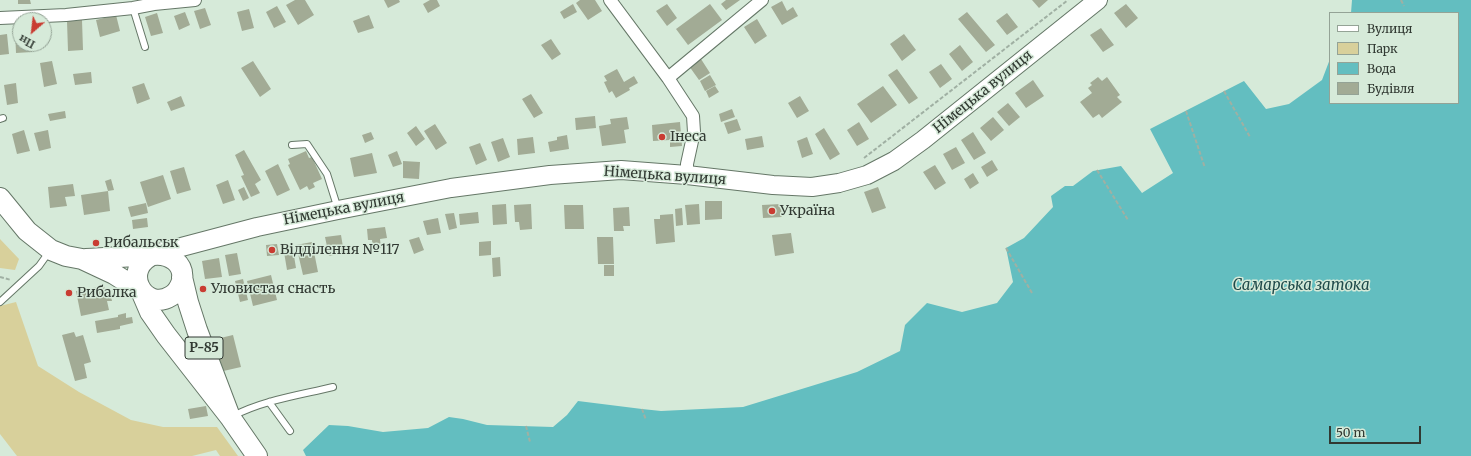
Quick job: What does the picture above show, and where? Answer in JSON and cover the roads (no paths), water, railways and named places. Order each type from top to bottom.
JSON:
[{"type":"main road","name":"Німецька вулиця","points":[[155,254],[256,227],[338,210],[451,188],[550,175],[621,170],[687,175],[773,185],[812,187],[839,183],[867,175],[894,161],[924,140],[1098,0]]},
{"type":"main road","points":[[0,198],[27,231],[51,250],[66,256],[82,259],[115,258],[155,254]]},
{"type":"main road","points":[[82,259],[114,274],[141,291],[146,296],[160,300],[167,299],[178,290],[185,259],[195,243]]},
{"type":"main road","points":[[155,254],[142,262],[136,276],[150,312],[230,418]]},
{"type":"main road","name":"Р-85","points":[[155,254],[168,256],[174,259],[181,270],[188,302],[230,418],[257,456]]},
{"type":"street","points":[[0,18],[66,15],[133,8],[154,2],[195,0]]},
{"type":"street","points":[[610,0],[668,78],[693,116],[694,132],[687,164],[687,175]]},
{"type":"street","points":[[668,78],[762,0]]},
{"type":"lane","points":[[133,8],[145,46]]},
{"type":"lane","points":[[292,145],[307,144],[327,174],[338,210]]},
{"type":"lane","points":[[0,302],[39,266],[51,250]]},
{"type":"lane","points":[[230,418],[243,411],[269,402],[334,387]]},
{"type":"lane","points":[[269,402],[290,431]]},
{"type":"water","name":"Самарська затока","points":[[1352,0],[1471,0],[1471,456],[306,456],[303,450],[329,425],[348,426],[383,432],[428,428],[449,417],[487,425],[553,427],[567,415],[578,401],[661,411],[743,407],[857,372],[900,351],[905,325],[927,303],[962,312],[997,303],[1013,282],[1006,248],[1024,238],[1053,207],[1051,196],[1065,186],[1073,186],[1093,171],[1121,166],[1142,193],[1173,173],[1150,129],[1244,81],[1266,109],[1289,104],[1322,80],[1329,62],[1329,104],[1459,104],[1459,12],[1351,12]]},
{"type":"place","name":"Інеса","points":[[662,137]]},
{"type":"place","name":"Україна","points":[[772,211]]},
{"type":"place","name":"Рибальськ","points":[[96,243]]},
{"type":"place","name":"Відділення №117","points":[[272,250]]},
{"type":"place","name":"Уловистая снасть","points":[[203,289]]},
{"type":"place","name":"Рибалка","points":[[69,293]]}]
